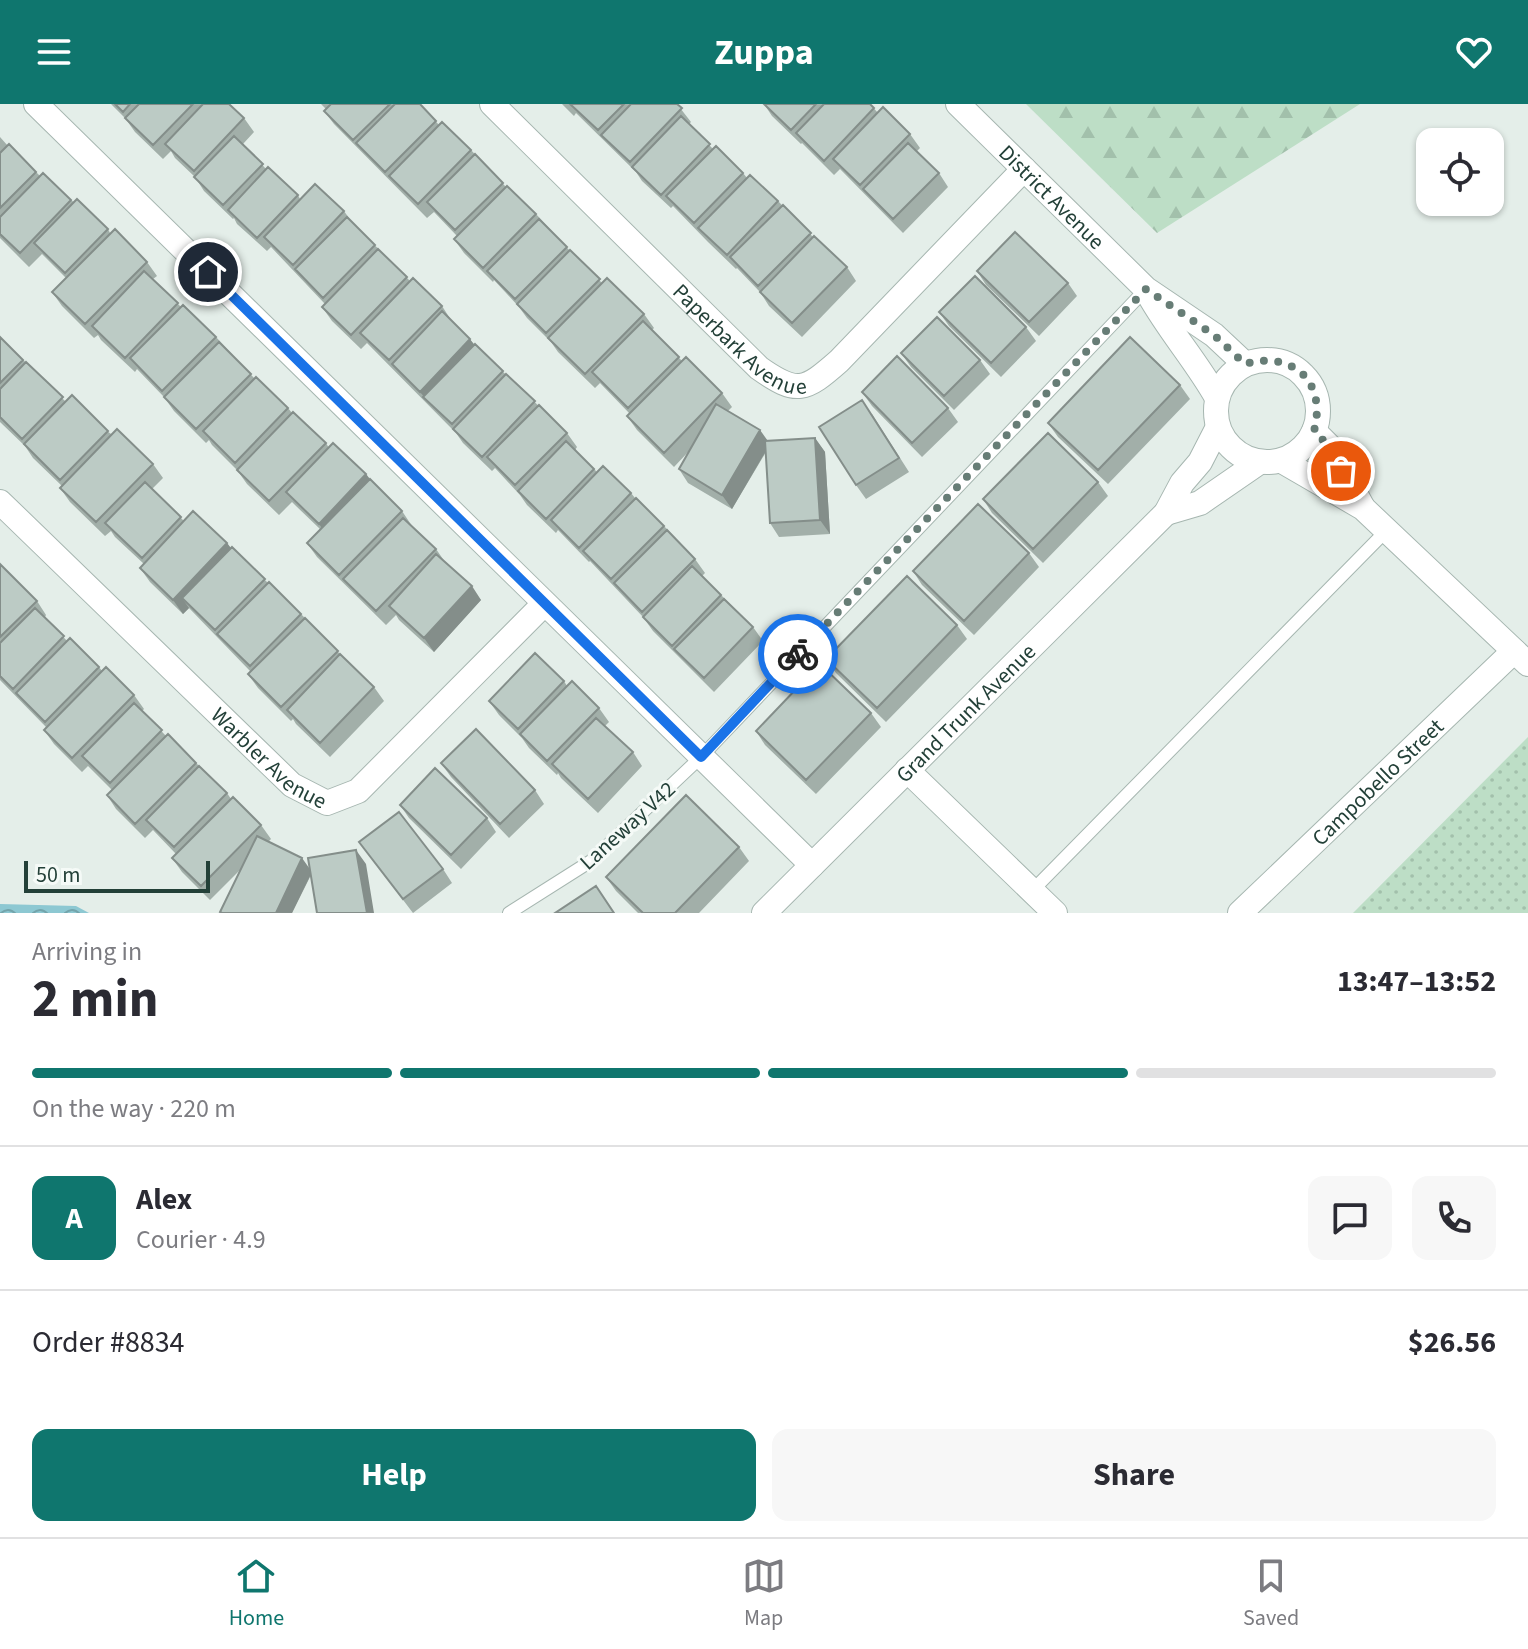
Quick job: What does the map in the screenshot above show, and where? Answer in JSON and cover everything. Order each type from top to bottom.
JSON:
[{"type":"street","points":[[36,104],[812,865]]},
{"type":"street","name":"Paperbark Avenue","points":[[492,104],[759,368],[784,386],[813,384],[839,361],[1024,169]]},
{"type":"street","name":"District Avenue","points":[[958,104],[1146,289],[1214,335],[1245,364]]},
{"type":"street","name":"District Avenue","points":[[1146,289],[1166,325],[1217,398]]},
{"type":"street","points":[[1270,462],[1296,455],[1307,445],[1318,416],[1317,399],[1311,384],[1300,371],[1273,360],[1245,364],[1223,384],[1215,412],[1218,427],[1233,450],[1270,462],[1363,508]]},
{"type":"street","name":"Grand Trunk Avenue","points":[[764,913],[1166,513],[1182,483],[1200,462],[1218,427]]},
{"type":"street","points":[[1314,431],[1330,447],[1363,508],[1521,657]]},
{"type":"street","name":"Grand Trunk Avenue","points":[[1166,513],[1200,503],[1270,462]]},
{"type":"street","name":"Warbler Avenue","points":[[0,502],[292,785],[327,803],[358,791],[544,604]]},
{"type":"street","name":"Campobello Street","points":[[1240,913],[1521,657]]},
{"type":"street","points":[[907,770],[1055,913]]},
{"type":"lane","name":"Laneway V42","points":[[509,913],[591,861],[701,757],[1146,289]]},
{"type":"lane","points":[[1032,891],[1386,531]]},
{"type":"green space","points":[[1026,104],[1360,104],[1157,233]]},
{"type":"green space","points":[[1528,737],[1528,913],[1353,913]]},
{"type":"water","points":[[0,904],[76,906],[89,913],[0,913]]},
{"type":"building","points":[[115,104],[130,104],[123,112]]},
{"type":"building","points":[[139,104],[193,104],[153,145],[125,118]]},
{"type":"building","points":[[203,104],[229,104],[244,118],[194,171],[165,144]]},
{"type":"building","points":[[331,104],[390,104],[353,140],[324,111]]},
{"type":"building","points":[[395,104],[420,104],[436,121],[385,172],[356,143]]},
{"type":"building","points":[[570,104],[624,104],[598,130]]},
{"type":"building","points":[[631,104],[677,104],[682,108],[630,162],[601,135]]},
{"type":"building","points":[[764,104],[816,104],[791,130]]},
{"type":"building","points":[[824,104],[870,104],[874,108],[824,161],[796,133]]},
{"type":"building","points":[[883,107],[910,134],[860,185],[833,159]]},
{"type":"building","points":[[681,116],[710,144],[661,195],[632,167]]},
{"type":"building","points":[[442,122],[471,150],[418,204],[389,176]]},
{"type":"building","points":[[234,136],[263,164],[223,205],[194,177]]},
{"type":"building","points":[[908,143],[939,173],[893,219],[863,189]]},
{"type":"building","points":[[9,144],[36,172],[0,208],[0,153]]},
{"type":"building","points":[[716,146],[743,173],[694,223],[666,196]]},
{"type":"building","points":[[475,154],[503,183],[455,230],[427,202]]},
{"type":"building","points":[[268,167],[298,195],[257,238],[228,210]]},
{"type":"building","points":[[43,173],[71,200],[20,253],[0,234],[0,217]]},
{"type":"building","points":[[750,175],[778,201],[727,255],[698,228]]},
{"type":"building","points":[[315,184],[344,211],[293,265],[264,237]]},
{"type":"building","points":[[507,186],[536,214],[483,268],[454,239]]},
{"type":"building","points":[[77,199],[108,229],[65,273],[34,243]]},
{"type":"building","points":[[783,205],[811,233],[758,286],[730,257]]},
{"type":"building","points":[[347,217],[375,245],[323,298],[295,269]]},
{"type":"building","points":[[539,219],[567,247],[515,299],[487,271]]},
{"type":"building","points":[[115,229],[147,262],[85,324],[52,292]]},
{"type":"building","points":[[1015,232],[1068,283],[1029,322],[977,271]]},
{"type":"building","points":[[814,236],[847,267],[792,323],[760,292]]},
{"type":"building","points":[[378,249],[407,277],[351,335],[322,307]]},
{"type":"building","points":[[570,250],[600,279],[546,333],[517,304]]},
{"type":"building","points":[[144,271],[178,303],[125,358],[92,326]]},
{"type":"building","points":[[975,276],[1026,327],[991,363],[939,312]]},
{"type":"building","points":[[413,278],[442,306],[389,360],[360,333]]},
{"type":"building","points":[[607,278],[644,314],[585,374],[548,338]]},
{"type":"building","points":[[183,305],[216,337],[162,391],[130,358]]},
{"type":"building","points":[[442,311],[470,339],[420,392],[392,364]]},
{"type":"building","points":[[937,317],[980,360],[944,396],[901,353]]},
{"type":"building","points":[[643,321],[679,357],[628,408],[592,372]]},
{"type":"building","points":[[0,337],[23,360],[0,383]]},
{"type":"building","points":[[1130,337],[1180,385],[1098,470],[1048,423]]},
{"type":"building","points":[[219,342],[251,374],[196,429],[164,397]]},
{"type":"building","points":[[475,344],[503,371],[452,424],[423,397]]},
{"type":"building","points":[[897,356],[948,408],[912,443],[862,392]]},
{"type":"building","points":[[686,357],[722,393],[664,453],[627,416]]},
{"type":"building","points":[[26,362],[63,397],[22,439],[0,417],[0,389]]},
{"type":"building","points":[[506,374],[535,401],[482,457],[453,429]]},
{"type":"building","points":[[256,377],[288,408],[235,463],[203,431]]},
{"type":"building","points":[[72,395],[108,431],[60,480],[24,444]]},
{"type":"building","points":[[862,400],[899,458],[856,485],[819,427]]},
{"type":"building","points":[[716,404],[760,430],[722,495],[679,469]]},
{"type":"building","points":[[539,405],[567,433],[515,485],[487,457]]},
{"type":"building","points":[[293,412],[326,443],[269,501],[237,470]]},
{"type":"building","points":[[117,429],[153,464],[96,522],[60,488]]},
{"type":"building","points":[[1048,433],[1098,482],[1033,549],[983,499]]},
{"type":"building","points":[[815,438],[820,520],[770,523],[765,441]]},
{"type":"building","points":[[566,441],[594,469],[546,519],[518,491]]},
{"type":"building","points":[[333,443],[366,474],[319,524],[286,492]]},
{"type":"building","points":[[603,466],[631,493],[579,548],[551,520]]},
{"type":"building","points":[[370,479],[402,511],[339,575],[307,543]]},
{"type":"building","points":[[145,482],[181,517],[142,558],[105,523]]},
{"type":"building","points":[[636,498],[664,526],[611,579],[583,551]]},
{"type":"building","points":[[978,504],[1029,553],[964,621],[913,571]]},
{"type":"building","points":[[193,511],[227,543],[173,600],[140,568]]},
{"type":"building","points":[[403,518],[436,549],[376,611],[343,579]]},
{"type":"building","points":[[667,530],[695,559],[642,612],[614,583]]},
{"type":"building","points":[[232,547],[265,579],[215,630],[182,598]]},
{"type":"building","points":[[436,554],[472,586],[424,638],[389,606]]},
{"type":"building","points":[[0,564],[37,601],[0,637]]},
{"type":"building","points":[[692,566],[721,595],[672,646],[643,617]]},
{"type":"building","points":[[907,576],[957,625],[877,708],[826,659]]},
{"type":"building","points":[[269,582],[301,614],[250,666],[217,634]]},
{"type":"building","points":[[724,599],[753,627],[704,678],[674,649]]},
{"type":"building","points":[[35,608],[64,636],[13,689],[0,676],[0,643]]},
{"type":"building","points":[[305,618],[338,651],[281,707],[248,674]]},
{"type":"building","points":[[70,638],[99,667],[45,722],[16,693]]},
{"type":"building","points":[[535,653],[564,681],[518,729],[489,701]]},
{"type":"building","points":[[340,654],[374,687],[320,743],[287,710]]},
{"type":"building","points":[[820,664],[871,713],[806,780],[756,731]]},
{"type":"building","points":[[106,667],[134,695],[72,758],[44,730]]},
{"type":"building","points":[[572,681],[599,708],[547,761],[520,734]]},
{"type":"building","points":[[134,703],[162,730],[110,783],[82,756]]},
{"type":"building","points":[[596,718],[633,752],[588,799],[552,764]]},
{"type":"building","points":[[476,729],[535,790],[500,824],[441,763]]},
{"type":"building","points":[[168,734],[196,763],[135,824],[107,795]]},
{"type":"building","points":[[199,766],[227,793],[174,847],[146,820]]},
{"type":"building","points":[[435,768],[487,818],[451,855],[400,805]]},
{"type":"building","points":[[686,795],[739,847],[675,913],[643,913],[606,877]]},
{"type":"building","points":[[233,797],[261,825],[201,886],[172,858]]},
{"type":"building","points":[[399,812],[443,869],[403,899],[359,842]]},
{"type":"building","points":[[257,836],[302,858],[276,913],[222,913],[220,912]]},
{"type":"building","points":[[356,850],[367,913],[317,913],[308,858]]},
{"type":"building","points":[[596,886],[614,913],[555,913]]},
{"type":"way so far","points":[[798,654],[1146,289],[1214,335],[1245,364],[1273,360],[1300,371],[1311,384],[1317,399],[1318,416],[1314,431],[1330,447],[1341,471]]},
{"type":"route","points":[[208,272],[701,757],[798,654]]}]
